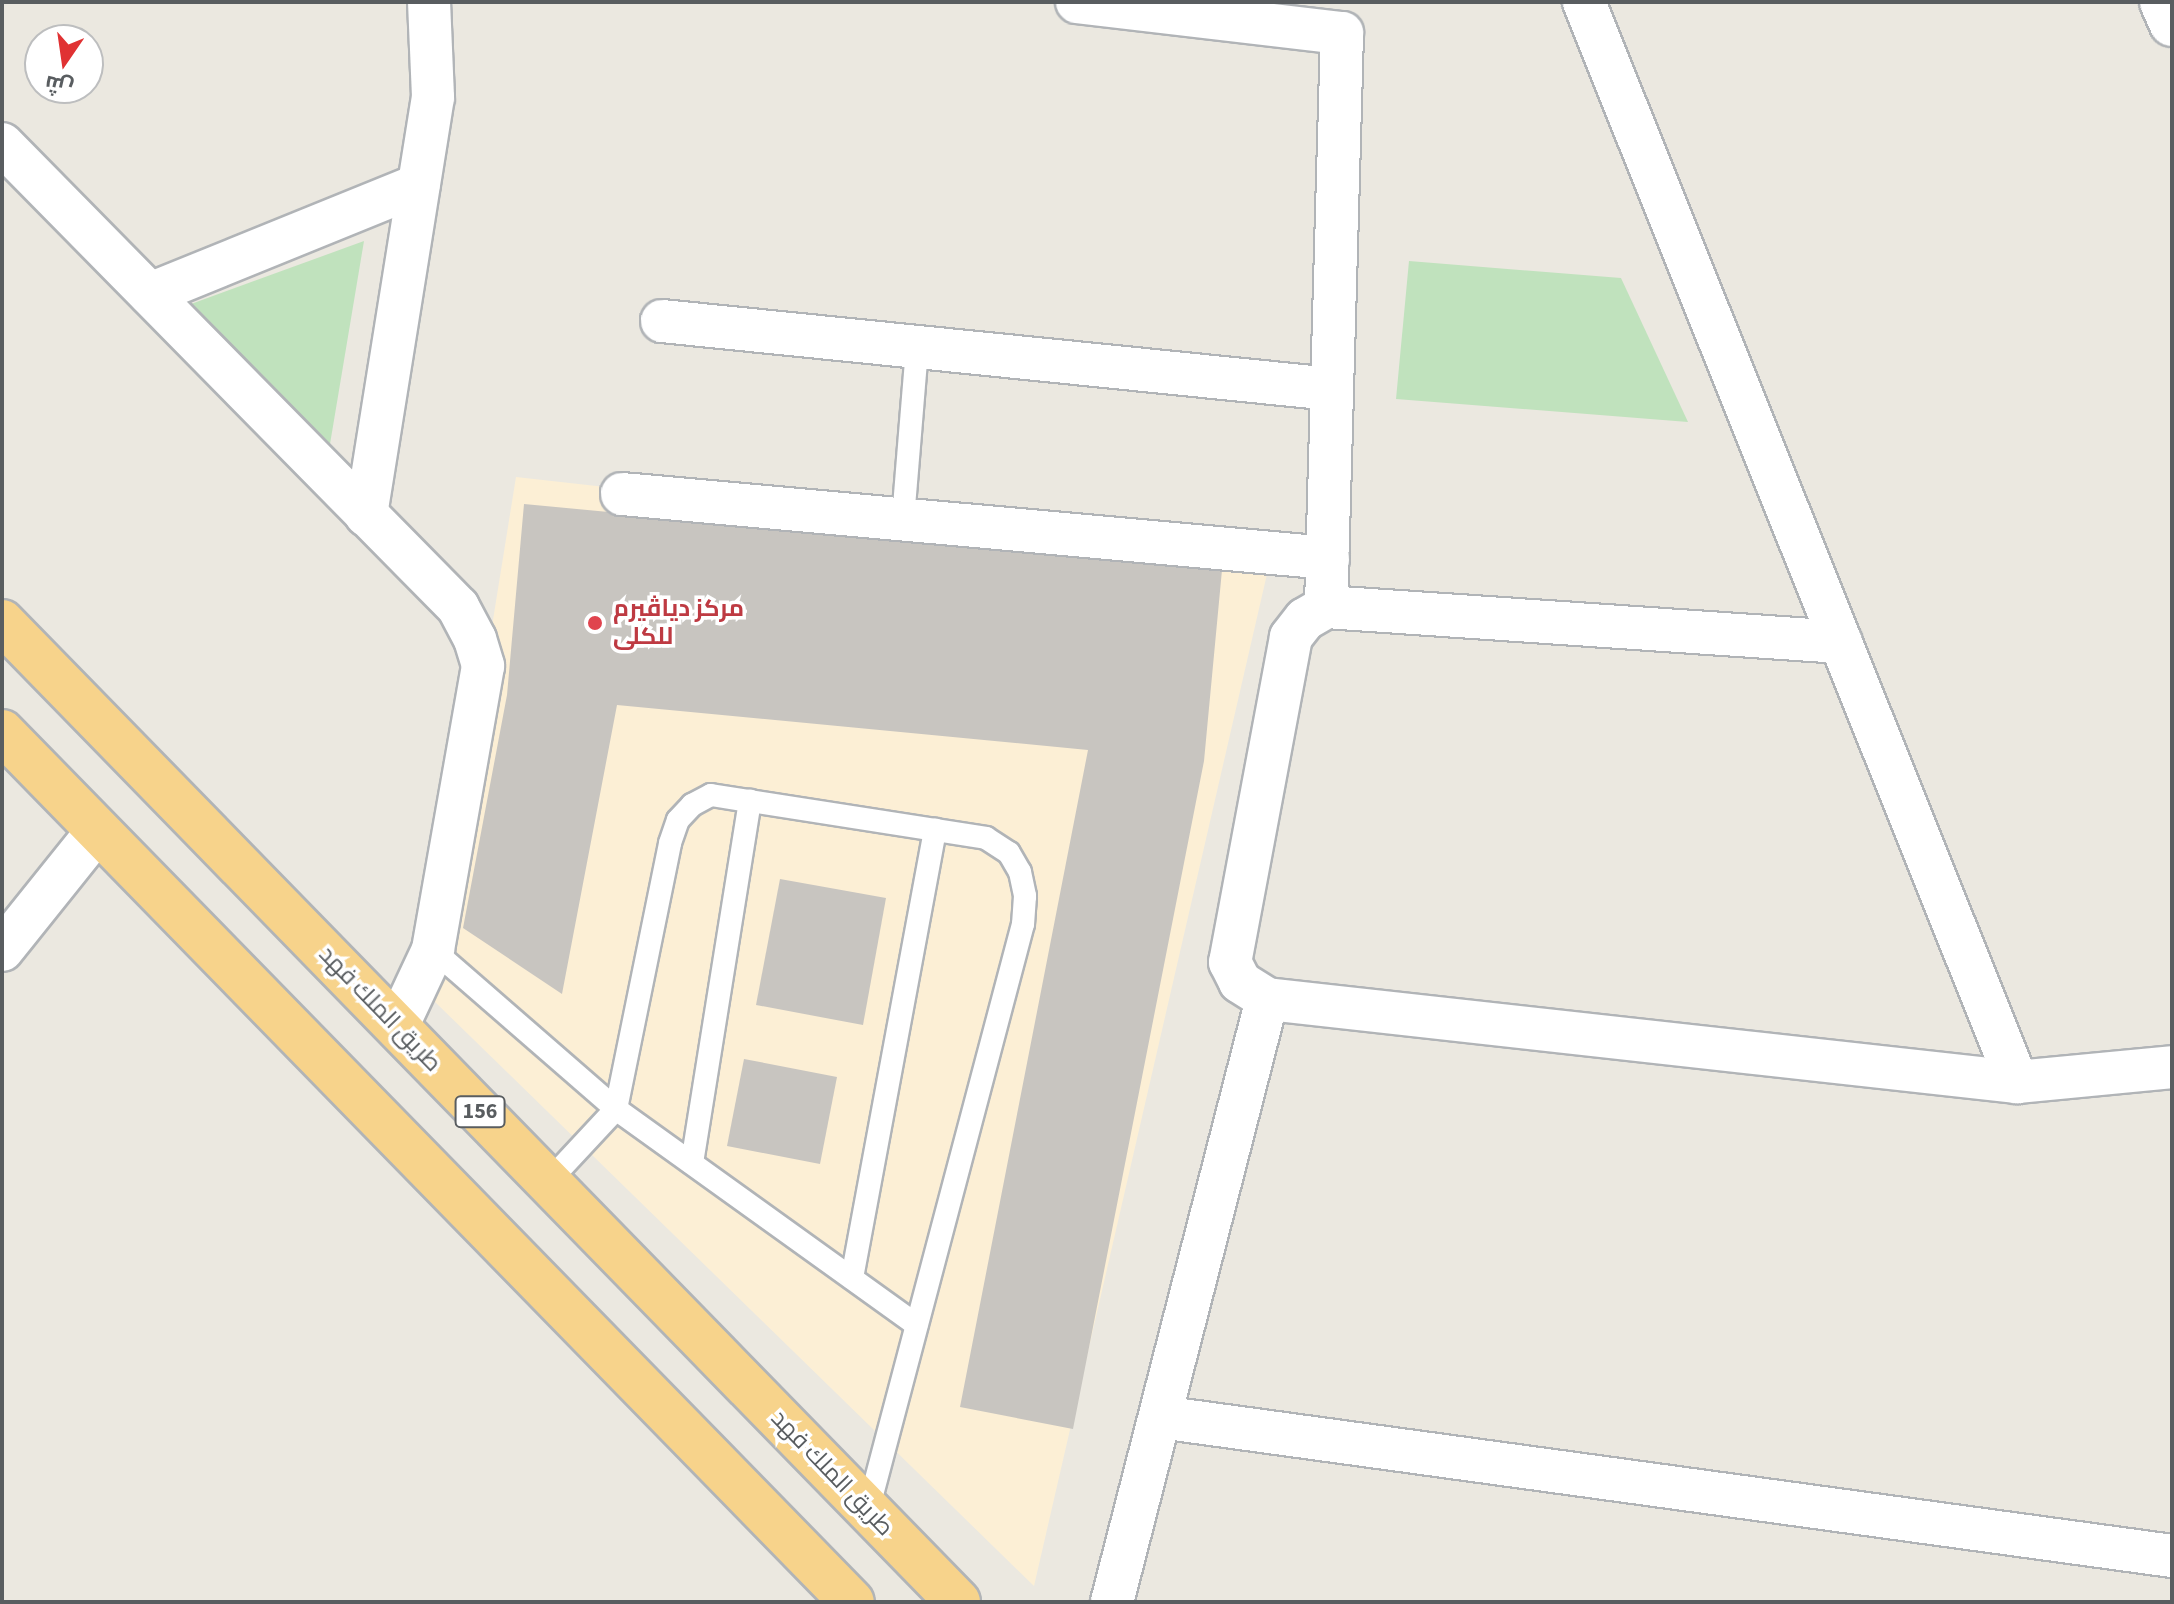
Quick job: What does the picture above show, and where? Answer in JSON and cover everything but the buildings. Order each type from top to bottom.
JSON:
[{"type":"highway","name":"طريق الملك فهد","points":[[2,622],[958,1602]]},
{"type":"highway","points":[[2,732],[852,1602]]},
{"type":"street","points":[[366,515],[433,97],[429,2]]},
{"type":"street","points":[[1077,2],[1342,33],[1326,607]]},
{"type":"street","points":[[1584,2],[2017,1082]]},
{"type":"street","points":[[2162,2],[2172,24]]},
{"type":"street","points":[[2,144],[458,607],[475,639],[483,666],[433,950],[397,1027]]},
{"type":"street","points":[[150,294],[419,185]]},
{"type":"street","points":[[662,321],[1331,389]]},
{"type":"street","points":[[622,494],[1328,558]]},
{"type":"street","points":[[1841,642],[1326,607],[1305,619],[1291,637],[1230,962],[1240,982],[1267,999],[2017,1082],[2172,1067]]},
{"type":"street","points":[[2,950],[98,830]]},
{"type":"street","points":[[1112,1602],[1267,999]]},
{"type":"street","points":[[1160,1417],[2172,1556]]},
{"type":"lane","points":[[903,519],[917,347]]},
{"type":"lane","points":[[548,1182],[616,1109],[670,843],[678,820],[692,805],[711,795],[986,838],[1009,853],[1020,872],[1025,896],[1023,924],[868,1510]]},
{"type":"lane","points":[[692,1163],[750,801]]},
{"type":"lane","points":[[852,1278],[935,830]]},
{"type":"lane","points":[[433,950],[616,1109],[917,1325]]},
{"type":"shaded area","points":[[516,477],[1270,561],[1034,1586],[432,999]]},
{"type":"green space","points":[[364,241],[329,450],[191,304]]},
{"type":"green space","points":[[1409,261],[1621,278],[1688,422],[1396,399]]},
{"type":"place","name":"مركز دياڤيرم للكلى","points":[[595,623]]}]
